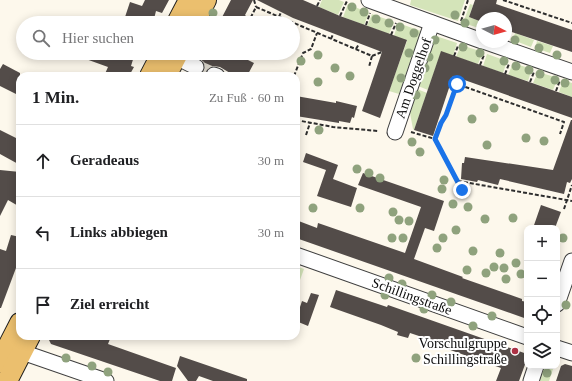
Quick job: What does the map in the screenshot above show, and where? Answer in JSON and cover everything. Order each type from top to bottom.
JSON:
[{"type":"main road","points":[[181,16],[189,0]]},
{"type":"main road","points":[[198,16],[206,0]]},
{"type":"main road","points":[[154,72],[166,60]]},
{"type":"main road","points":[[167,72],[170,60]]},
{"type":"main road","points":[[7,381],[15,349]]},
{"type":"street","points":[[370,5],[432,23],[476,40]]},
{"type":"street","name":"Am Doggelhof","points":[[395,132],[432,23]]},
{"type":"street","points":[[496,48],[567,75]]},
{"type":"street","points":[[183,60],[196,67]]},
{"type":"street","name":"Schillingstraße","points":[[300,256],[524,337]]},
{"type":"street","points":[[559,297],[572,260]]},
{"type":"street","points":[[15,349],[106,381]]},
{"type":"street","points":[[560,349],[572,353]]},
{"type":"street","points":[[531,381],[535,369]]},
{"type":"path","points":[[252,16],[256,8],[254,0]]},
{"type":"path","points":[[317,6],[320,0]]},
{"type":"path","points":[[460,24],[468,0]]},
{"type":"path","points":[[503,0],[572,23]]},
{"type":"path","points":[[340,16],[347,1]]},
{"type":"path","points":[[366,25],[370,5]]},
{"type":"path","points":[[256,8],[276,16]]},
{"type":"path","points":[[279,16],[281,12]]},
{"type":"path","points":[[391,35],[397,20]]},
{"type":"path","points":[[307,29],[309,24]]},
{"type":"path","points":[[300,26],[372,56],[382,52]]},
{"type":"path","points":[[296,72],[303,53],[311,49],[317,33]]},
{"type":"path","points":[[331,39],[333,34]]},
{"type":"path","points":[[454,56],[459,41]]},
{"type":"path","points":[[356,49],[359,44]]},
{"type":"path","points":[[480,65],[484,48]]},
{"type":"path","points":[[369,67],[372,56]]},
{"type":"path","points":[[505,74],[511,59]]},
{"type":"path","points":[[530,82],[536,68]]},
{"type":"path","points":[[556,91],[567,75]]},
{"type":"path","points":[[435,139],[441,123],[446,115],[457,84],[564,122],[560,134]]},
{"type":"path","points":[[300,121],[333,127],[378,131]]},
{"type":"path","points":[[306,135],[310,123]]},
{"type":"path","points":[[411,132],[435,139],[462,190]]},
{"type":"path","points":[[458,181],[572,201]]},
{"type":"path","points":[[564,209],[572,185]]},
{"type":"green space","points":[[322,0],[339,0],[344,2],[338,15],[319,7]]},
{"type":"green space","points":[[411,0],[465,0],[458,21],[410,5]]},
{"type":"green space","points":[[348,4],[369,13],[364,25],[343,17]]},
{"type":"green space","points":[[470,4],[473,5],[469,17],[476,20],[476,27],[463,23]]},
{"type":"green space","points":[[372,14],[394,22],[389,34],[367,26]]},
{"type":"green space","points":[[398,23],[421,31],[399,94],[389,91],[407,41],[394,36]]},
{"type":"green space","points":[[515,33],[534,40],[531,47],[513,40]]},
{"type":"green space","points":[[436,36],[457,43],[453,56],[441,52],[428,90],[418,86]]},
{"type":"green space","points":[[537,41],[553,46],[550,53],[535,48]]},
{"type":"green space","points":[[461,45],[483,52],[478,64],[456,57]]},
{"type":"green space","points":[[487,54],[507,61],[503,73],[483,66]]},
{"type":"green space","points":[[513,63],[532,69],[528,81],[508,75]]},
{"type":"green space","points":[[538,72],[558,78],[553,90],[533,83]]},
{"type":"green space","points":[[563,80],[572,83],[572,97],[559,92]]},
{"type":"green space","points":[[417,89],[427,93],[414,130],[410,113]]},
{"type":"green space","points":[[300,268],[304,269],[300,280]]},
{"type":"green space","points":[[540,369],[553,369],[549,381],[535,381]]},
{"type":"building","points":[[145,0],[169,0],[162,13],[156,11],[155,16],[125,16],[130,2],[142,6]]},
{"type":"building","points":[[231,0],[253,0],[245,15],[246,16],[223,16]]},
{"type":"building","points":[[257,0],[303,0],[340,16],[407,40],[380,118],[362,111],[382,52],[300,21],[300,16],[289,16]]},
{"type":"building","points":[[475,0],[497,0],[496,4],[572,30],[572,52],[512,32],[512,12],[476,12],[476,20],[469,17]]},
{"type":"building","points":[[441,51],[572,97],[572,118],[453,76],[433,136],[414,130]]},
{"type":"building","points":[[89,60],[133,60],[131,66],[134,67],[131,72],[106,72],[108,67]]},
{"type":"building","points":[[201,60],[248,60],[254,63],[249,72],[228,72],[220,67],[213,66],[208,69],[207,72],[203,72],[205,66],[204,62]]},
{"type":"building","points":[[3,64],[18,72],[16,72],[16,94],[0,86],[0,69]]},
{"type":"building","points":[[300,97],[336,103],[336,101],[357,106],[354,118],[352,117],[350,123],[339,121],[339,123],[300,117]]},
{"type":"building","points":[[571,120],[572,179],[570,183],[567,182],[564,194],[500,179],[498,185],[478,180],[477,182],[461,179],[462,163],[464,163],[465,157],[553,170]]},
{"type":"building","points":[[0,130],[16,138],[16,163],[0,154]]},
{"type":"building","points":[[306,153],[338,165],[333,179],[357,188],[351,207],[317,196],[326,170],[303,162]]},
{"type":"building","points":[[0,170],[16,172],[16,205],[8,200],[0,216]]},
{"type":"building","points":[[363,173],[444,201],[434,231],[425,228],[414,259],[522,299],[522,301],[524,301],[524,318],[300,239],[300,222],[317,228],[318,223],[405,253],[421,207],[358,185]]},
{"type":"building","points":[[541,205],[561,212],[556,225],[534,225]]},
{"type":"building","points":[[11,235],[16,236],[16,268],[0,308],[0,249],[6,251]]},
{"type":"building","points":[[336,290],[387,307],[388,305],[524,353],[524,367],[519,381],[496,381],[501,368],[439,346],[440,343],[410,333],[408,338],[397,335],[398,332],[330,307]]},
{"type":"building","points":[[311,293],[319,295],[308,326],[300,323],[300,307],[302,301],[307,303]]},
{"type":"building","points":[[49,340],[110,340],[108,344],[176,368],[172,381],[160,381],[51,344]]},
{"type":"building","points":[[180,356],[247,379],[247,381],[213,381],[199,376],[196,381],[188,381],[177,366]]},
{"type":"building","points":[[565,364],[572,366],[572,381],[556,381],[561,366]]},
{"type":"tunnel","points":[[196,67],[207,72]]},
{"type":"place","name":"Vorschulgruppe Schillingstraße","points":[[515,351]]},
{"type":"route","points":[[457,84],[446,115],[441,123],[435,139],[462,190]]}]
